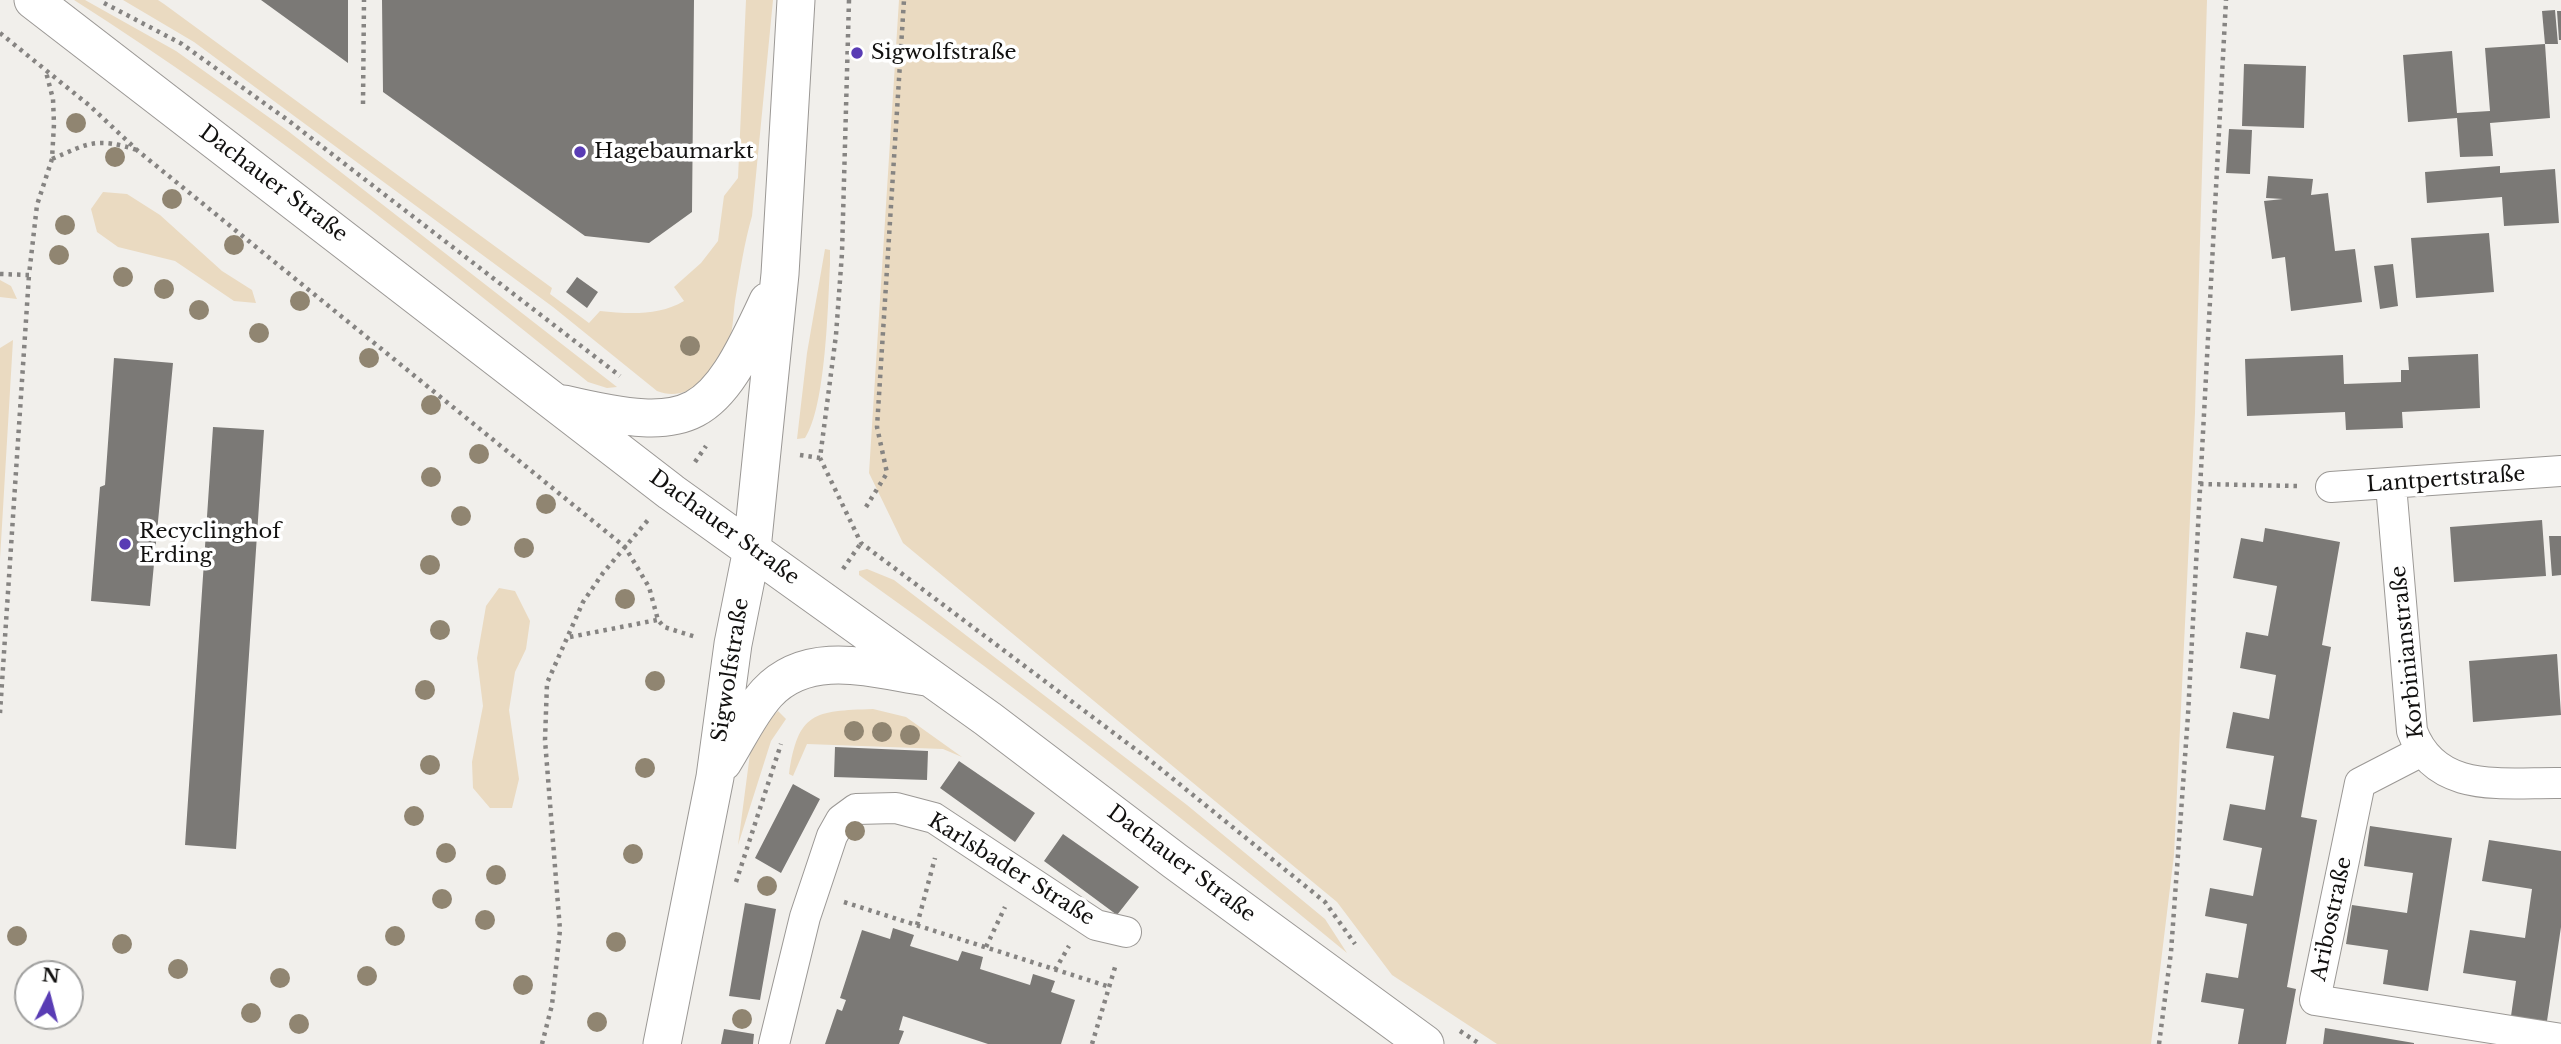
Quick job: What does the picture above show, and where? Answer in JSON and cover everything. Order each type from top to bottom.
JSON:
[{"type":"street","name":"Dachauer Straße","points":[[33,0],[552,401],[1425,1044]]},
{"type":"street","name":"Sigwolfstraße","points":[[662,1044],[715,777],[733,644],[752,549],[780,274],[796,0]]},
{"type":"street","points":[[552,401],[648,419],[674,417],[702,407],[732,371],[780,274]]},
{"type":"street","name":"Lantpertstraße","points":[[2330,487],[2391,485],[2561,471]]},
{"type":"street","name":"Korbinianstraße","points":[[2391,485],[2412,731],[2420,751],[2441,770],[2463,780],[2561,783]]},
{"type":"street","points":[[715,777],[766,694],[789,675],[814,666],[835,664],[930,677]]},
{"type":"street","name":"Aribostraße","points":[[2420,751],[2360,783],[2315,1000],[2561,1039]]},
{"type":"street","name":"Karlsbader Straße","points":[[774,1044],[813,892],[835,827],[856,809],[896,808],[934,818],[1096,925],[1126,932]]},
{"type":"path","points":[[98,0],[182,44],[289,121],[624,380]]},
{"type":"path","points":[[362,104],[364,0]]},
{"type":"path","points":[[849,0],[842,253],[836,335],[820,458],[850,527],[861,543],[1151,761],[1325,902],[1357,947]]},
{"type":"path","points":[[866,507],[887,472],[877,427],[904,0]]},
{"type":"path","points":[[2160,1044],[2171,952],[2185,757],[2226,0]]},
{"type":"path","points":[[0,33],[90,106],[138,151],[625,547],[649,587],[658,620],[664,627],[685,634]]},
{"type":"path","points":[[847,53],[857,53]]},
{"type":"path","points":[[0,713],[29,275],[37,205],[51,159],[54,124],[53,99],[45,71]]},
{"type":"path","points":[[51,159],[87,144],[108,141],[138,151]]},
{"type":"path","points":[[0,274],[29,275]]},
{"type":"path","points":[[2200,484],[2330,487]]},
{"type":"path","points":[[542,1044],[552,1005],[560,930],[545,740],[547,683],[583,602],[625,547]]},
{"type":"path","points":[[569,637],[658,620]]},
{"type":"path","points":[[735,887],[782,739]]},
{"type":"path","points":[[917,925],[944,825]]},
{"type":"path","points":[[986,947],[1019,874]]},
{"type":"path","points":[[813,892],[1110,987]]},
{"type":"path","points":[[1092,1044],[1126,932]]},
{"type":"path","points":[[1457,1029],[1480,1044]]},
{"type":"shaded area","points":[[74,0],[85,0],[176,51],[288,131],[617,387],[607,388],[588,382],[400,232],[272,136]]},
{"type":"shaded area","points":[[123,0],[158,0],[164,4],[552,288],[550,294],[589,323],[600,311],[654,312],[684,301],[674,287],[701,263],[718,241],[724,196],[738,178],[746,0],[773,0],[752,216],[727,348],[707,377],[689,390],[668,394],[657,391],[553,307],[194,42]]},
{"type":"shaded area","points":[[899,0],[2207,0],[2195,413],[2174,855],[2151,1044],[1497,1044],[1392,975],[1337,902],[903,543],[869,473]]},
{"type":"shaded area","points":[[103,192],[127,194],[160,215],[222,271],[252,290],[256,303],[234,301],[175,261],[118,247],[97,232],[91,209]]},
{"type":"shaded area","points":[[825,249],[830,250],[830,264],[822,380],[812,423],[805,438],[797,439],[807,353]]},
{"type":"shaded area","points":[[0,280],[11,286],[17,299],[0,297]]},
{"type":"shaded area","points":[[13,340],[0,559],[0,348]]},
{"type":"shaded area","points":[[867,569],[894,580],[1187,805],[1325,919],[1347,953],[1106,760],[859,575],[859,571]]},
{"type":"shaded area","points":[[499,588],[515,591],[530,621],[526,649],[515,672],[509,710],[519,779],[512,808],[490,808],[473,788],[472,762],[483,706],[477,658],[486,606]]},
{"type":"shaded area","points":[[873,709],[906,717],[962,757],[943,749],[807,744],[793,776],[789,774],[798,738],[812,719],[836,711]]},
{"type":"shaded area","points":[[778,711],[786,719],[771,741],[738,845],[751,746],[761,727]]},
{"type":"building","points":[[261,0],[348,0],[348,63]]},
{"type":"building","name":"Hagebaumarkt","points":[[382,0],[694,0],[692,212],[649,243],[585,236],[383,92]]},
{"type":"building","points":[[2555,10],[2558,44],[2545,44],[2542,11]]},
{"type":"building","points":[[2557,11],[2561,11],[2561,40],[2559,40]]},
{"type":"building","points":[[2545,44],[2550,118],[2490,123],[2493,156],[2460,157],[2457,118],[2408,122],[2403,55],[2452,51],[2457,113],[2490,111],[2485,48]]},
{"type":"building","points":[[2244,64],[2306,66],[2304,128],[2242,126]]},
{"type":"building","points":[[2229,129],[2252,130],[2250,174],[2226,173]]},
{"type":"building","points":[[2500,166],[2500,173],[2555,169],[2559,223],[2504,226],[2502,197],[2427,203],[2425,172]]},
{"type":"building","points":[[2268,176],[2313,179],[2311,195],[2328,193],[2335,251],[2355,249],[2362,302],[2291,311],[2285,257],[2272,259],[2264,201],[2283,199],[2266,198]]},
{"type":"building","points":[[2489,233],[2494,292],[2416,298],[2411,238]]},
{"type":"building","points":[[2393,264],[2398,306],[2380,309],[2374,266]]},
{"type":"building","points":[[577,277],[598,292],[587,308],[566,292]]},
{"type":"building","points":[[2478,354],[2480,408],[2402,412],[2403,428],[2346,430],[2345,412],[2247,416],[2245,359],[2343,355],[2344,384],[2401,382],[2401,370],[2409,370],[2408,357]]},
{"type":"building","points":[[114,358],[173,363],[150,606],[91,601],[100,487],[105,485]]},
{"type":"building","points":[[213,427],[264,430],[236,849],[185,845]]},
{"type":"building","points":[[2542,520],[2546,576],[2454,582],[2450,527]]},
{"type":"building","points":[[2265,528],[2340,542],[2322,645],[2331,647],[2301,817],[2317,820],[2287,987],[2296,989],[2286,1044],[2238,1044],[2244,1009],[2201,1002],[2206,973],[2238,978],[2247,924],[2205,916],[2210,888],[2253,896],[2262,848],[2223,840],[2230,804],[2265,810],[2274,756],[2226,748],[2233,712],[2269,719],[2276,675],[2240,668],[2246,632],[2268,636],[2277,586],[2233,578],[2241,538],[2263,542]]},
{"type":"building","points":[[2549,536],[2561,536],[2561,575],[2552,576]]},
{"type":"building","points":[[2557,654],[2561,715],[2473,722],[2469,661]]},
{"type":"building","points":[[835,747],[928,751],[927,780],[834,777]]},
{"type":"building","points":[[959,761],[1035,813],[1015,842],[940,788]]},
{"type":"building","points":[[793,784],[820,799],[781,873],[755,858]]},
{"type":"building","points":[[2370,826],[2452,838],[2428,991],[2383,984],[2388,950],[2346,944],[2352,905],[2407,913],[2413,873],[2364,866]]},
{"type":"building","points":[[1063,834],[1139,887],[1117,915],[1044,861]]},
{"type":"building","points":[[2489,840],[2561,851],[2561,927],[2547,1021],[2511,1016],[2516,981],[2463,973],[2470,930],[2525,938],[2532,889],[2482,881]]},
{"type":"building","points":[[745,903],[776,909],[760,1000],[729,996]]},
{"type":"building","points":[[893,928],[914,935],[910,946],[958,961],[962,951],[983,957],[980,969],[1030,985],[1033,974],[1055,981],[1051,992],[1075,1000],[1061,1044],[988,1044],[903,1016],[899,1030],[904,1031],[899,1044],[825,1044],[837,1009],[842,1011],[846,1000],[840,998],[862,930],[890,939]]},
{"type":"building","points":[[2325,1028],[2414,1043],[2414,1044],[2323,1044]]},
{"type":"building","points":[[724,1029],[754,1034],[753,1044],[721,1044]]},
{"type":"place","name":"Sigwolfstraße","points":[[857,53]]},
{"type":"place","name":"Hagebaumarkt","points":[[580,152]]},
{"type":"place","name":"Recyclinghof Erding","points":[[125,544]]}]
